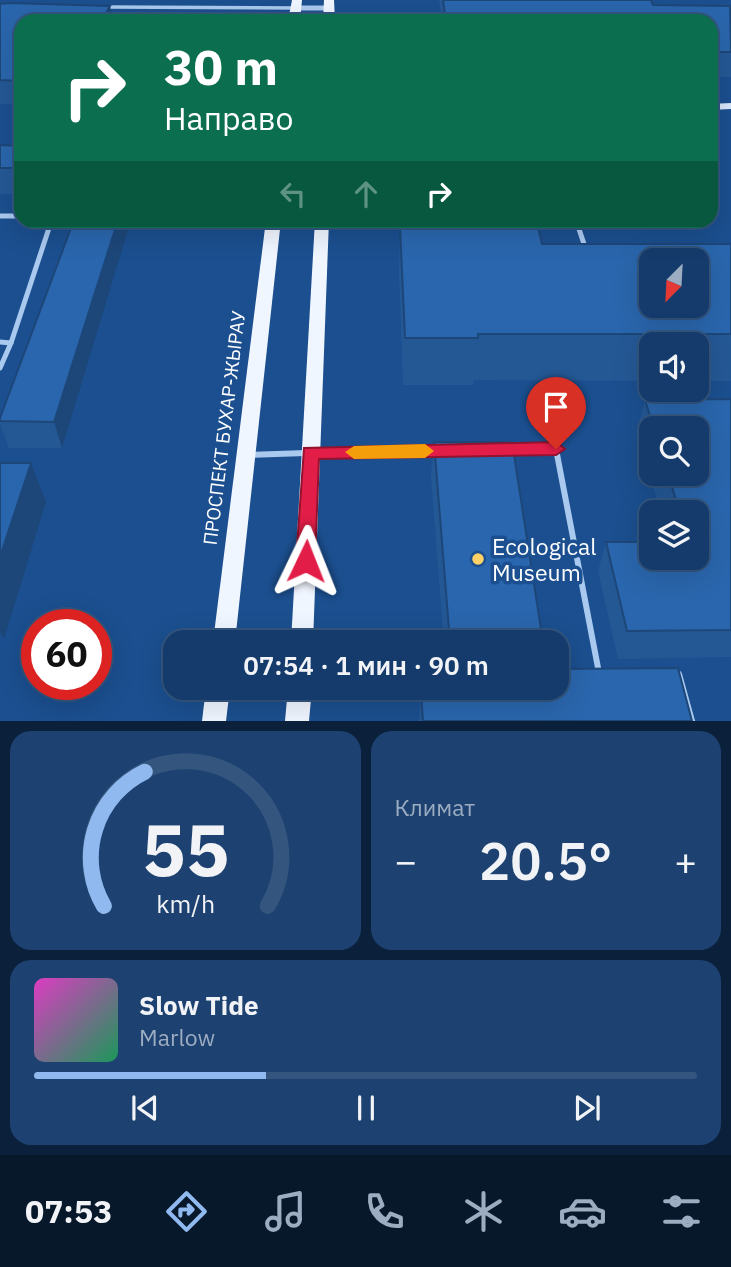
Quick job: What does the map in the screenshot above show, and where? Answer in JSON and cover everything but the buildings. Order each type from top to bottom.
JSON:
[{"type":"main road","name":"ПРОСПЕКТ БУХАР-ЖЫРАУ","points":[[225,630],[273,228]]},
{"type":"main road","points":[[303,630],[322,228]]},
{"type":"main road","points":[[214,721],[217,700]]},
{"type":"main road","points":[[298,721],[299,700]]},
{"type":"street","points":[[296,4],[329,4]]},
{"type":"lane","points":[[95,7],[296,4]]},
{"type":"lane","points":[[0,368],[11,343],[49,228]]},
{"type":"lane","points":[[579,228],[588,257]]},
{"type":"lane","points":[[0,342],[11,343]]},
{"type":"lane","points":[[502,450],[556,449],[598,673],[612,673]]},
{"type":"lane","points":[[246,455],[447,450]]},
{"type":"lane","points":[[665,671],[678,670],[692,721]]},
{"type":"slow traffic","points":[[354,452],[425,451]]},
{"type":"place","name":"Ecological Museum","points":[[478,559]]},
{"type":"route","points":[[306,561],[310,453],[556,449]]}]
